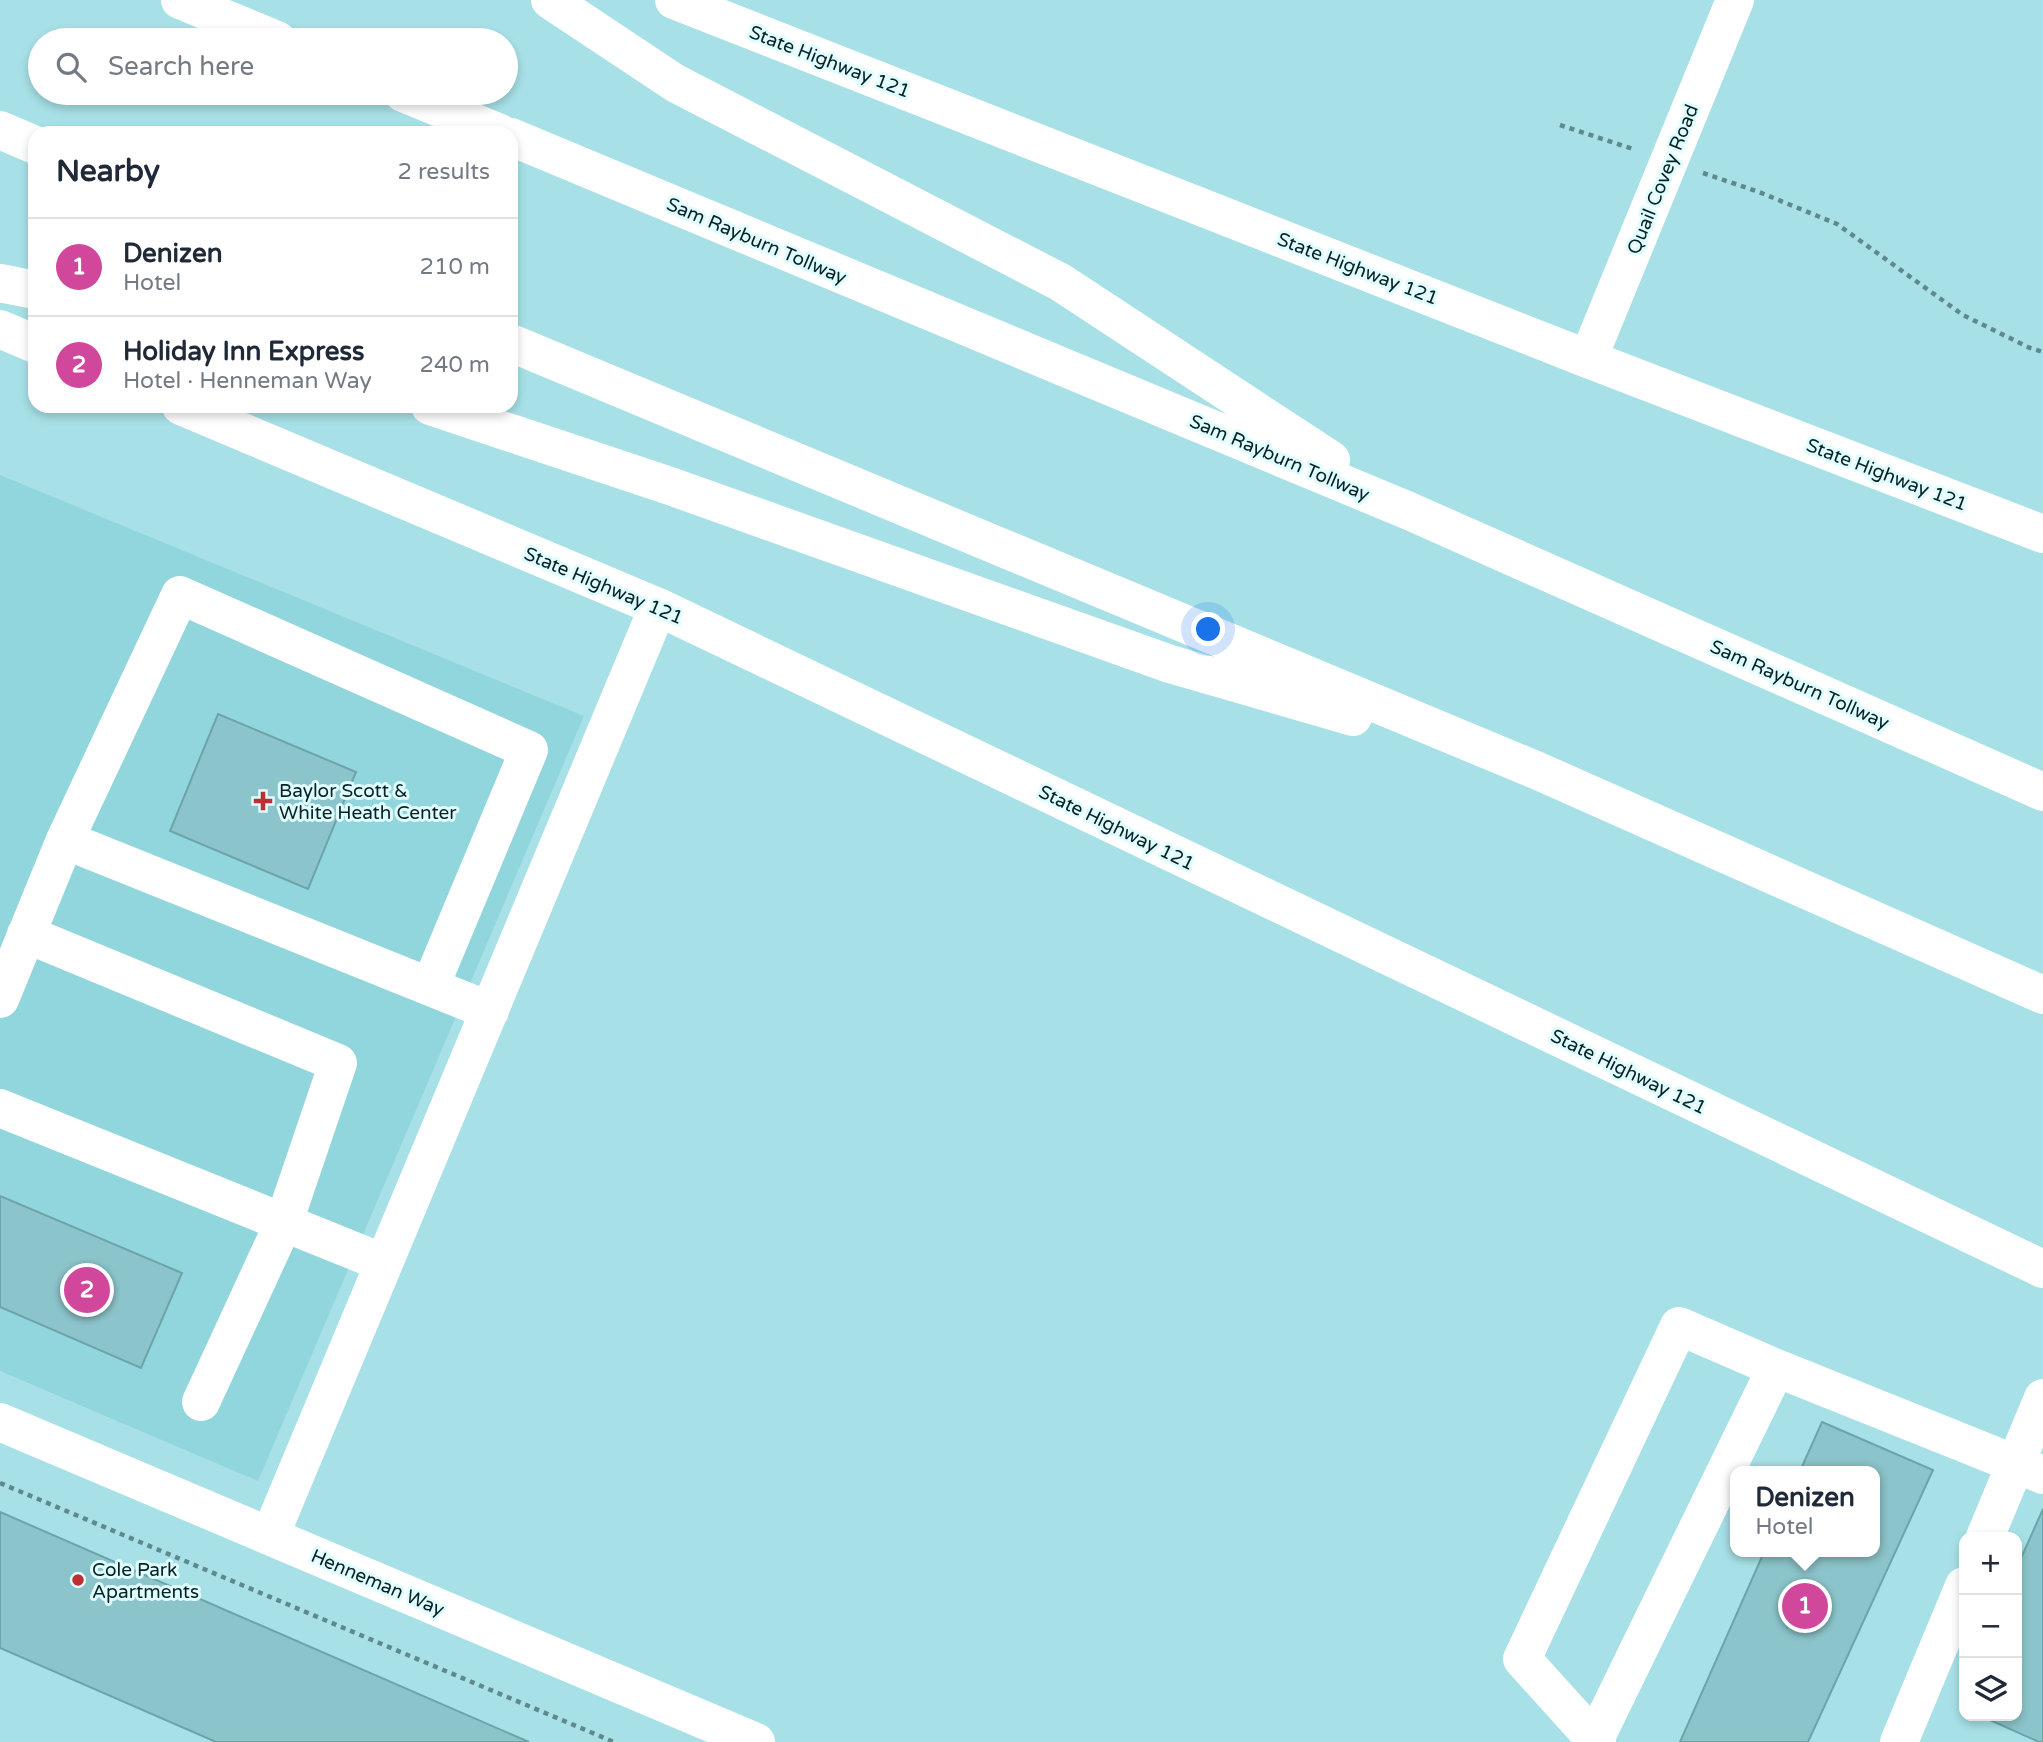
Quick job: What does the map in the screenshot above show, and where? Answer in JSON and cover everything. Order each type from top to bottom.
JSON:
[{"type":"main road","points":[[180,0],[248,28]]},
{"type":"main road","points":[[550,0],[675,83],[1060,282],[1409,511]]},
{"type":"main road","name":"State Highway 121","points":[[674,0],[1588,359],[2043,534]]},
{"type":"main road","name":"Quail Covey Road","points":[[1588,359],[1735,0]]},
{"type":"main road","points":[[432,105],[483,126]]},
{"type":"main road","points":[[0,130],[28,142]]},
{"type":"main road","name":"Sam Rayburn Tollway","points":[[518,141],[1409,511],[2043,792]]},
{"type":"main road","points":[[0,283],[28,289]]},
{"type":"main road","points":[[0,330],[28,341]]},
{"type":"main road","points":[[518,346],[1538,771],[2043,995]]},
{"type":"main road","name":"State Highway 121","points":[[198,413],[658,607],[2043,1269]]},
{"type":"main road","points":[[451,413],[670,486],[1170,664],[1538,771]]},
{"type":"main road","points":[[0,999],[65,840],[180,595],[529,750],[430,987]]},
{"type":"main road","points":[[270,1536],[658,607]]},
{"type":"main road","points":[[65,840],[490,1011]]},
{"type":"main road","points":[[26,934],[338,1063],[284,1222],[201,1402]]},
{"type":"main road","points":[[0,1108],[384,1264]]},
{"type":"main road","points":[[1776,1368],[1596,1741],[1522,1659],[1679,1326],[1776,1368],[2029,1469]]},
{"type":"main road","points":[[1988,1532],[2029,1469],[2043,1398]]},
{"type":"main road","name":"Henneman Way","points":[[0,1422],[755,1742]]},
{"type":"main road","points":[[1899,1742],[1960,1595]]},
{"type":"path","points":[[1560,125],[1641,152]]},
{"type":"path","points":[[1691,169],[1759,192],[1837,224],[1963,315],[2043,352]]},
{"type":"path","points":[[0,1483],[614,1742]]},
{"type":"shaded area","points":[[0,475],[584,716],[258,1481],[0,1371]]},
{"type":"building","name":"Baylor Scott & White Heath Center","points":[[218,714],[356,772],[308,889],[170,831]]},
{"type":"building","points":[[0,1196],[182,1273],[141,1368],[0,1307]]},
{"type":"building","points":[[1822,1422],[1933,1470],[1808,1742],[1680,1742],[1762,1557],[1880,1557],[1880,1466],[1802,1466]]},
{"type":"building","points":[[2043,1509],[2043,1742],[1992,1721],[2022,1721],[2022,1556]]},
{"type":"building","name":"Cole Park Apartments","points":[[0,1512],[529,1742],[216,1742],[0,1648]]},
{"type":"place","name":"Baylor Scott & White Heath Center","points":[[263,801]]},
{"type":"place","name":"Holiday Inn Express","points":[[87,1290]]},
{"type":"place","name":"Cole Park Apartments","points":[[78,1580]]},
{"type":"place","name":"Denizen","points":[[1805,1606]]}]
